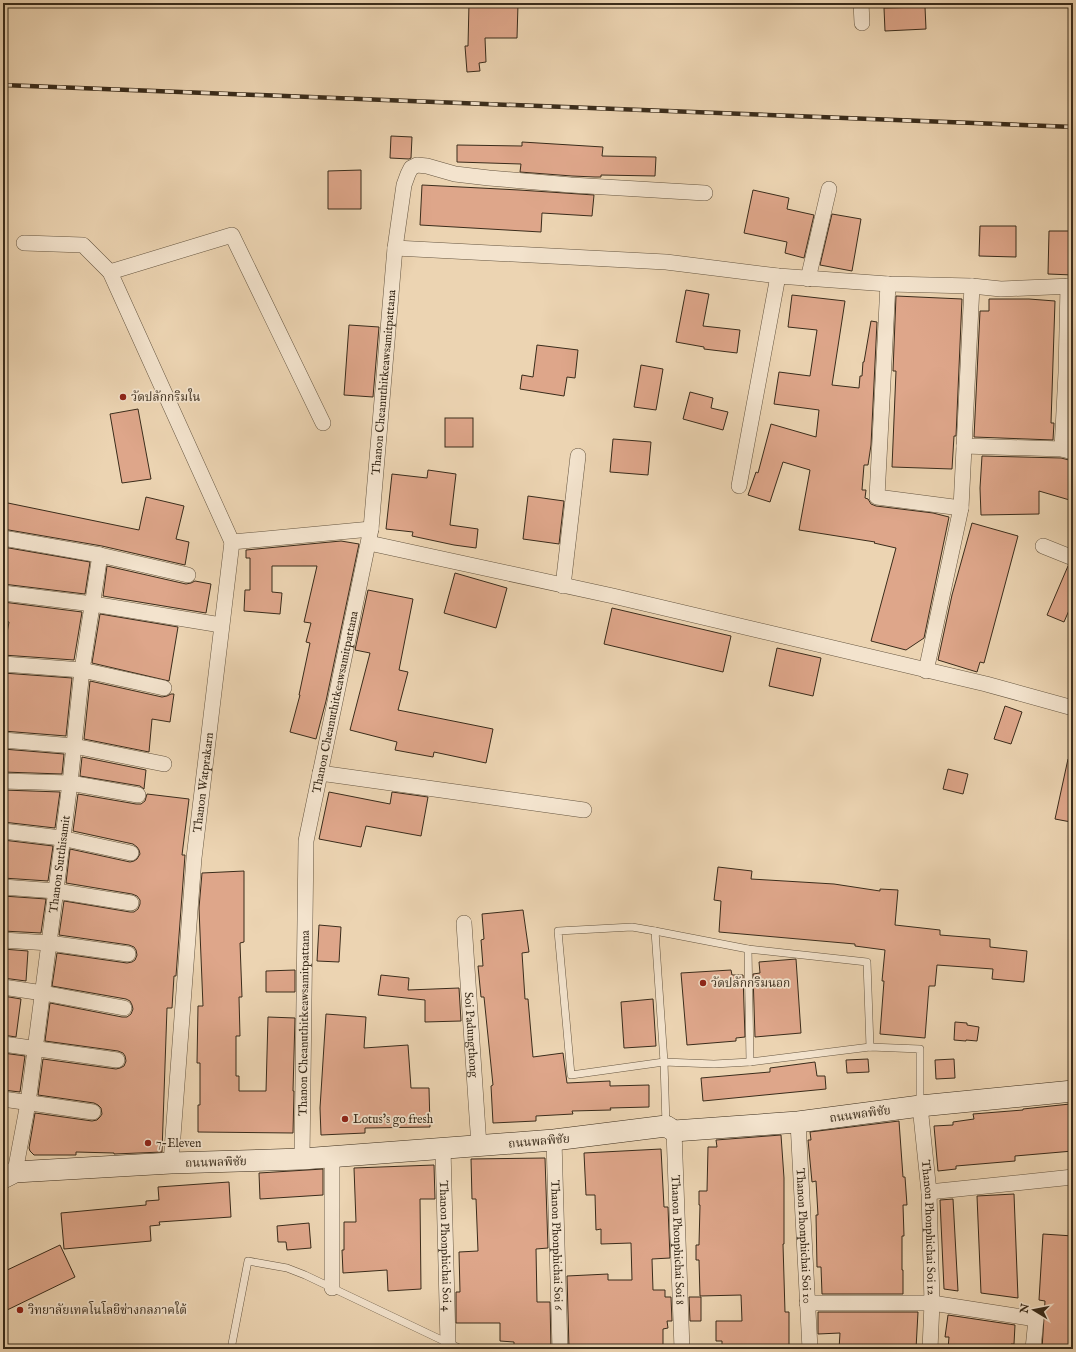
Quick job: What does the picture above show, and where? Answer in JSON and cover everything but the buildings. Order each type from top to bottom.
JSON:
[{"type":"street","points":[[862,3],[862,23]]},
{"type":"street","name":"Thanon Cheanuthitkeawsamitpattana","points":[[302,1159],[306,841],[370,536],[395,248],[404,185],[411,168],[417,165],[427,166],[455,174],[571,186],[705,193]]},
{"type":"street","points":[[808,278],[829,189]]},
{"type":"street","points":[[110,272],[232,235],[323,423]]},
{"type":"street","points":[[24,243],[83,245],[110,272],[232,542],[370,536],[563,586],[986,684],[1073,708]]},
{"type":"street","points":[[395,248],[666,262],[778,276],[888,284],[972,286],[1001,289],[1071,286],[1068,451],[964,446]]},
{"type":"street","points":[[739,486],[778,276]]},
{"type":"street","points":[[888,284],[877,497],[961,508]]},
{"type":"street","points":[[926,671],[961,508],[972,286]]},
{"type":"street","points":[[563,586],[578,456]]},
{"type":"street","points":[[3,538],[100,555],[188,575]]},
{"type":"street","name":"Thanon Watprakarn","points":[[172,1163],[194,858],[232,542]]},
{"type":"street","points":[[1043,546],[1073,558]]},
{"type":"street","name":"Thanon Sutthisamit","points":[[9,1175],[28,1103],[56,891],[61,838],[70,783],[82,670],[100,555]]},
{"type":"street","points":[[3,593],[93,604],[221,625]]},
{"type":"street","points":[[3,664],[82,670],[164,688]]},
{"type":"street","points":[[3,740],[74,746],[164,764]]},
{"type":"street","points":[[320,773],[584,810]]},
{"type":"street","points":[[3,780],[70,783],[138,795]]},
{"type":"street","points":[[3,831],[61,838],[131,853]]},
{"type":"street","points":[[3,887],[56,891],[131,903]]},
{"type":"street","name":"Soi Padungthong","points":[[464,923],[479,1146]]},
{"type":"street","points":[[3,940],[49,943],[128,954]]},
{"type":"street","points":[[3,987],[124,1008]]},
{"type":"street","points":[[3,1044],[116,1060]]},
{"type":"street","name":"ถนนพลพิชัย","points":[[9,1175],[172,1163],[302,1159],[554,1140],[670,1129],[798,1122],[920,1106],[1073,1091]]},
{"type":"street","points":[[3,1099],[93,1112]]},
{"type":"street","name":"Thanon Phonphichai Soi 12","points":[[920,1106],[930,1192],[932,1303],[930,1349]]},
{"type":"street","name":"Thanon Phonphichai Soi 10","points":[[798,1122],[810,1349]]},
{"type":"street","name":"Thanon Phonphichai Soi 8","points":[[670,1129],[682,1349]]},
{"type":"street","name":"Thanon Phonphichai Soi 6","points":[[554,1140],[560,1349]]},
{"type":"street","name":"Thanon Phonphichai Soi 4","points":[[443,1148],[449,1347]]},
{"type":"street","points":[[332,1156],[332,1288]]},
{"type":"street","points":[[930,1192],[1073,1177]]},
{"type":"street","points":[[807,1303],[932,1303],[1036,1319],[1033,1349]]},
{"type":"lane","points":[[870,1047],[867,962],[748,949],[632,927],[558,931],[571,1075],[664,1062],[714,1064],[750,1062],[870,1047],[920,1049],[920,1106]]},
{"type":"lane","points":[[655,931],[670,1129]]},
{"type":"lane","points":[[748,949],[750,1062]]},
{"type":"lane","points":[[231,1349],[248,1261],[287,1268],[305,1275],[449,1347]]},
{"type":"railway","points":[[3,85],[1073,127]]},
{"type":"place","name":"วัดปลักกริมใน","points":[[123,397]]},
{"type":"place","name":"วัดปลักกริมนอก","points":[[703,983]]},
{"type":"place","name":"Lotus's go fresh","points":[[345,1119]]},
{"type":"place","name":"7-Eleven","points":[[148,1143]]},
{"type":"place","name":"วิทยาลัยเทคโนโลยีช่างกลภาคใต้","points":[[20,1310]]}]
